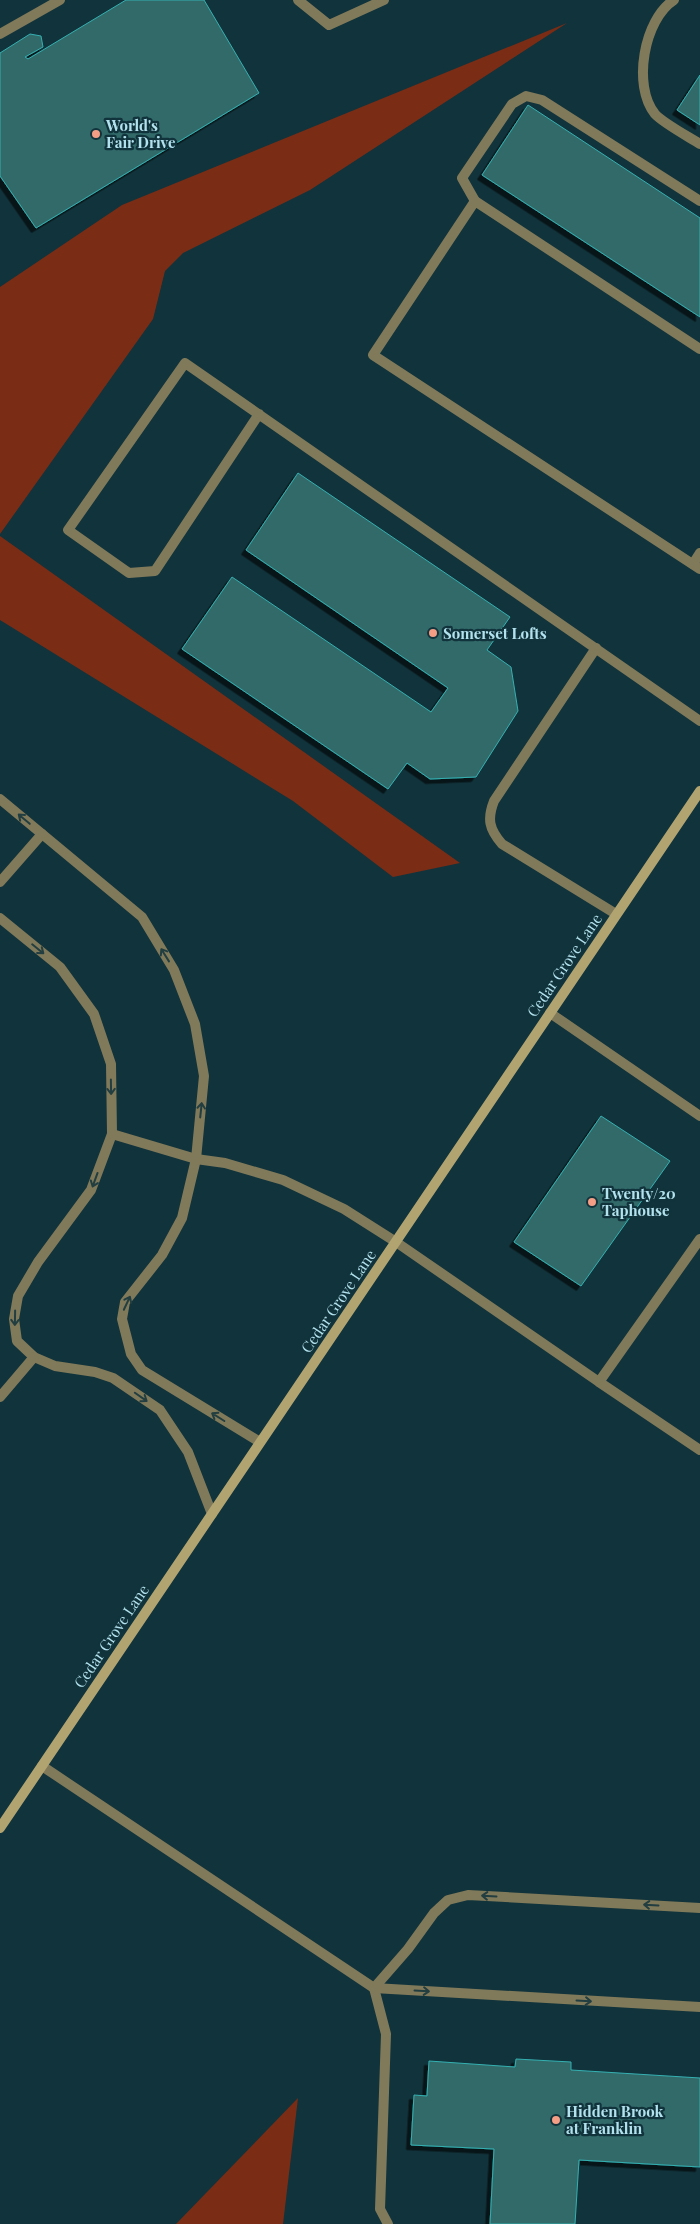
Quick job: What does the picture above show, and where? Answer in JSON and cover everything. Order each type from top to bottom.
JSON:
[{"type":"main road","name":"Cedar Grove Lane","points":[[0,1828],[700,791]]},
{"type":"lane","points":[[0,34],[60,0]]},
{"type":"lane","points":[[298,0],[329,25],[384,0]]},
{"type":"lane","points":[[674,0],[663,7],[652,26],[643,68],[645,91],[655,114],[700,144]]},
{"type":"lane","points":[[700,201],[542,100],[526,96],[512,104],[462,178],[475,201],[700,349]]},
{"type":"lane","points":[[475,201],[373,355],[696,567],[700,553]]},
{"type":"lane","points":[[259,414],[155,571],[129,573],[68,530],[185,363],[259,414],[596,648],[700,722]]},
{"type":"lane","points":[[596,648],[494,801],[489,813],[490,825],[502,844],[616,914]]},
{"type":"lane","points":[[0,799],[142,918],[174,970],[195,1024],[204,1076],[196,1158],[182,1218],[162,1255],[125,1302],[122,1319],[131,1354],[142,1370],[260,1442]]},
{"type":"lane","points":[[0,882],[42,834]]},
{"type":"lane","points":[[0,918],[60,967],[94,1014],[111,1064],[112,1134],[92,1190],[38,1262],[18,1296],[14,1319],[18,1341],[34,1357],[55,1366],[95,1372],[113,1378],[160,1410],[188,1452],[212,1514]]},
{"type":"lane","points":[[550,1013],[700,1116]]},
{"type":"lane","points":[[112,1134],[283,1180],[344,1209],[396,1242],[700,1450]]},
{"type":"lane","points":[[599,1382],[700,1239]]},
{"type":"lane","points":[[0,1397],[34,1357]]},
{"type":"lane","points":[[42,1766],[374,1988],[700,2007]]},
{"type":"lane","points":[[374,1988],[408,1949],[434,1913],[448,1900],[468,1895],[700,1908]]},
{"type":"lane","points":[[374,1988],[386,2034],[380,2209],[388,2224]]},
{"type":"shaded area","points":[[567,23],[310,190],[183,253],[165,271],[153,319],[0,534],[0,287],[122,205]]},
{"type":"shaded area","points":[[0,536],[460,863],[393,877],[293,801],[0,620]]},
{"type":"shaded area","points":[[298,2098],[283,2224],[176,2224]]},
{"type":"building","name":"World's Fair Drive","points":[[126,0],[204,0],[259,93],[36,228],[0,176],[0,53],[30,34],[41,36],[43,47],[25,57],[28,59]]},
{"type":"building","points":[[700,75],[700,125],[677,110]]},
{"type":"building","points":[[528,105],[700,218],[700,317],[482,175]]},
{"type":"building","name":"Somerset Lofts","points":[[298,473],[510,617],[487,650],[511,667],[518,711],[476,777],[430,779],[407,763],[388,789],[182,649],[232,577],[431,712],[448,688],[246,550]]},
{"type":"building","name":"Twenty/20 Taphouse","points":[[601,1116],[670,1161],[581,1286],[514,1242]]},
{"type":"building","name":"Hidden Brook at Franklin","points":[[516,2059],[571,2062],[571,2070],[700,2078],[700,2167],[579,2160],[575,2224],[490,2224],[494,2149],[411,2145],[414,2095],[427,2096],[429,2061],[515,2067]]},
{"type":"place","name":"World's Fair Drive","points":[[96,134]]},
{"type":"place","name":"Somerset Lofts","points":[[433,633]]},
{"type":"place","name":"Twenty/20 Taphouse","points":[[592,1202]]},
{"type":"place","name":"Hidden Brook at Franklin","points":[[556,2120]]}]
